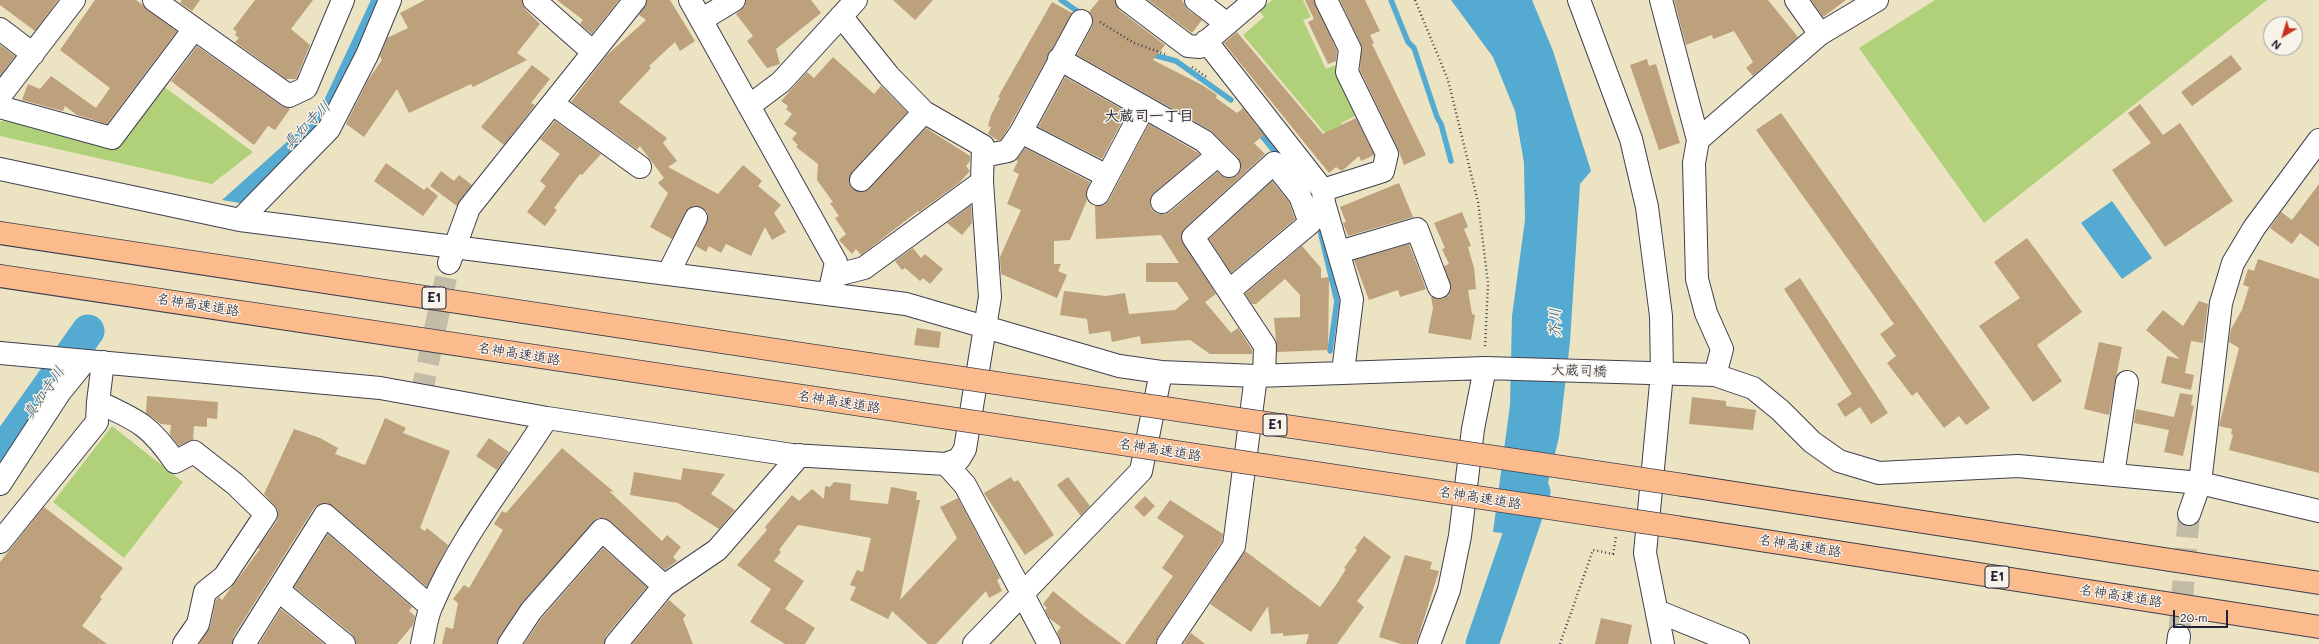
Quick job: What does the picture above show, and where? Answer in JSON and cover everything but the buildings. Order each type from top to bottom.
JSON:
[{"type":"highway","name":"E1","points":[[0,233],[1683,485],[2319,583]]},
{"type":"highway","name":"名神高速道路","points":[[0,276],[1676,527],[2319,627]]},
{"type":"street","points":[[0,96],[74,0]]},
{"type":"street","points":[[154,0],[289,96],[306,88],[343,0]]},
{"type":"street","points":[[240,220],[329,129],[367,55],[390,0]]},
{"type":"street","points":[[534,0],[593,52]]},
{"type":"street","points":[[451,255],[469,208],[635,0]]},
{"type":"street","points":[[690,0],[836,262],[831,285]]},
{"type":"street","points":[[700,20],[734,0]]},
{"type":"street","points":[[1127,0],[1188,46],[1200,47],[1255,0]]},
{"type":"street","points":[[1196,0],[1227,24]]},
{"type":"street","points":[[1324,197],[1383,171],[1387,154],[1347,72],[1350,49],[1326,0]]},
{"type":"street","points":[[1579,0],[1631,139],[1647,207],[1661,316],[1662,373],[1645,553],[1662,644]]},
{"type":"street","points":[[1661,0],[1698,140],[1694,163],[1697,279],[1706,313],[1722,349],[1715,375]]},
{"type":"street","points":[[1796,0],[1820,34]]},
{"type":"street","points":[[1698,140],[1820,34],[1877,0]]},
{"type":"street","points":[[0,353],[380,388],[547,418],[800,455],[946,464],[959,459],[965,449],[990,298],[982,182],[983,146],[924,112],[889,76],[845,7],[781,82],[750,106]]},
{"type":"street","points":[[983,156],[1008,151],[1021,132],[1059,60],[1089,21]]},
{"type":"street","points":[[0,29],[33,54]]},
{"type":"street","points":[[0,107],[112,138],[194,29]]},
{"type":"street","points":[[1206,41],[1324,197],[1352,300],[1343,372]]},
{"type":"street","points":[[1059,60],[1204,141],[1224,161],[1162,202]]},
{"type":"street","points":[[553,104],[640,167]]},
{"type":"street","points":[[1021,132],[1102,185],[1144,107]]},
{"type":"street","points":[[861,180],[924,112]]},
{"type":"street","points":[[2189,514],[2200,483],[2221,303],[2233,263],[2254,228],[2319,140]]},
{"type":"street","points":[[1168,644],[1234,546],[1265,346],[1228,291],[1193,237],[1274,163],[1300,196],[1310,223],[1228,291]]},
{"type":"street","name":"大蔵司橋","points":[[0,168],[240,220],[451,255],[668,274],[831,285],[906,304],[1120,366],[1161,372],[1260,376],[1490,368],[1715,375],[1752,388],[1780,410],[1812,442],[1839,461],[1879,473],[2018,466],[2200,483],[2319,511]]},
{"type":"street","points":[[831,285],[864,268],[982,182]]},
{"type":"street","points":[[668,274],[696,218]]},
{"type":"street","points":[[1338,252],[1417,229],[1439,287]]},
{"type":"street","points":[[0,542],[97,422],[98,402],[90,361]]},
{"type":"street","points":[[0,484],[60,392],[90,361]]},
{"type":"street","points":[[1429,644],[1449,590],[1460,536],[1473,429],[1490,368]]},
{"type":"street","points":[[974,644],[1022,592],[1141,471],[1161,372]]},
{"type":"street","points":[[2113,475],[2127,382]]},
{"type":"street","points":[[98,402],[139,421],[160,439],[175,462],[194,452],[235,484],[266,514],[224,577],[205,592],[198,624],[184,644]]},
{"type":"street","points":[[422,644],[431,607],[487,507],[547,418]]},
{"type":"street","points":[[616,644],[664,586],[717,550],[800,455]]},
{"type":"street","points":[[946,464],[965,485],[1049,644]]},
{"type":"street","points":[[244,644],[325,515],[431,607]]},
{"type":"street","points":[[509,644],[531,611],[602,530],[664,586]]},
{"type":"street","points":[[278,590],[344,644]]},
{"type":"street","points":[[1657,611],[1738,644]]},
{"type":"path","points":[[1415,0],[1448,80],[1478,202],[1488,283],[1490,368]]},
{"type":"path","points":[[1089,21],[1134,43],[1167,55]]},
{"type":"path","points":[[1189,65],[1210,80]]},
{"type":"green space","points":[[1272,0],[1303,0],[1311,17],[1303,20],[1326,69],[1336,65],[1359,114],[1341,123],[1351,144],[1339,150],[1243,35],[1264,17],[1259,11]]},
{"type":"green space","points":[[1935,0],[2267,0],[1984,223],[1859,48]]},
{"type":"green space","points":[[163,86],[253,152],[212,184],[0,136],[0,122],[7,119],[117,147]]},
{"type":"green space","points":[[112,426],[183,482],[124,558],[53,502]]},
{"type":"water","points":[[371,0],[384,0],[328,119],[240,203],[222,200],[307,124],[320,109]]},
{"type":"water","points":[[1451,0],[1532,0],[1553,51],[1591,171],[1580,184],[1570,342],[1559,437],[1535,537],[1493,532],[1510,405],[1512,316],[1525,220],[1524,163],[1515,111],[1493,57]]},
{"type":"water","points":[[2112,201],[2152,258],[2122,279],[2081,223]]},
{"type":"waterway","points":[[1061,0],[1083,15]]},
{"type":"waterway","points":[[1391,0],[1408,42],[1414,48],[1437,117],[1441,124],[1451,161]]},
{"type":"waterway","points":[[1150,54],[1176,61],[1231,100]]},
{"type":"waterway","points":[[1258,131],[1279,157]]},
{"type":"waterway","points":[[1318,222],[1337,301],[1330,351]]},
{"type":"waterway","name":"真如寺川","points":[[0,455],[88,331]]},
{"type":"waterway","name":"芥川","points":[[1482,644],[1534,492]]},
{"type":"tunnel","points":[[421,396],[449,263]]},
{"type":"tunnel","points":[[2179,636],[2189,514]]},
{"type":"district","name":"大蔵司一丁目","points":[[1149,116]]}]
